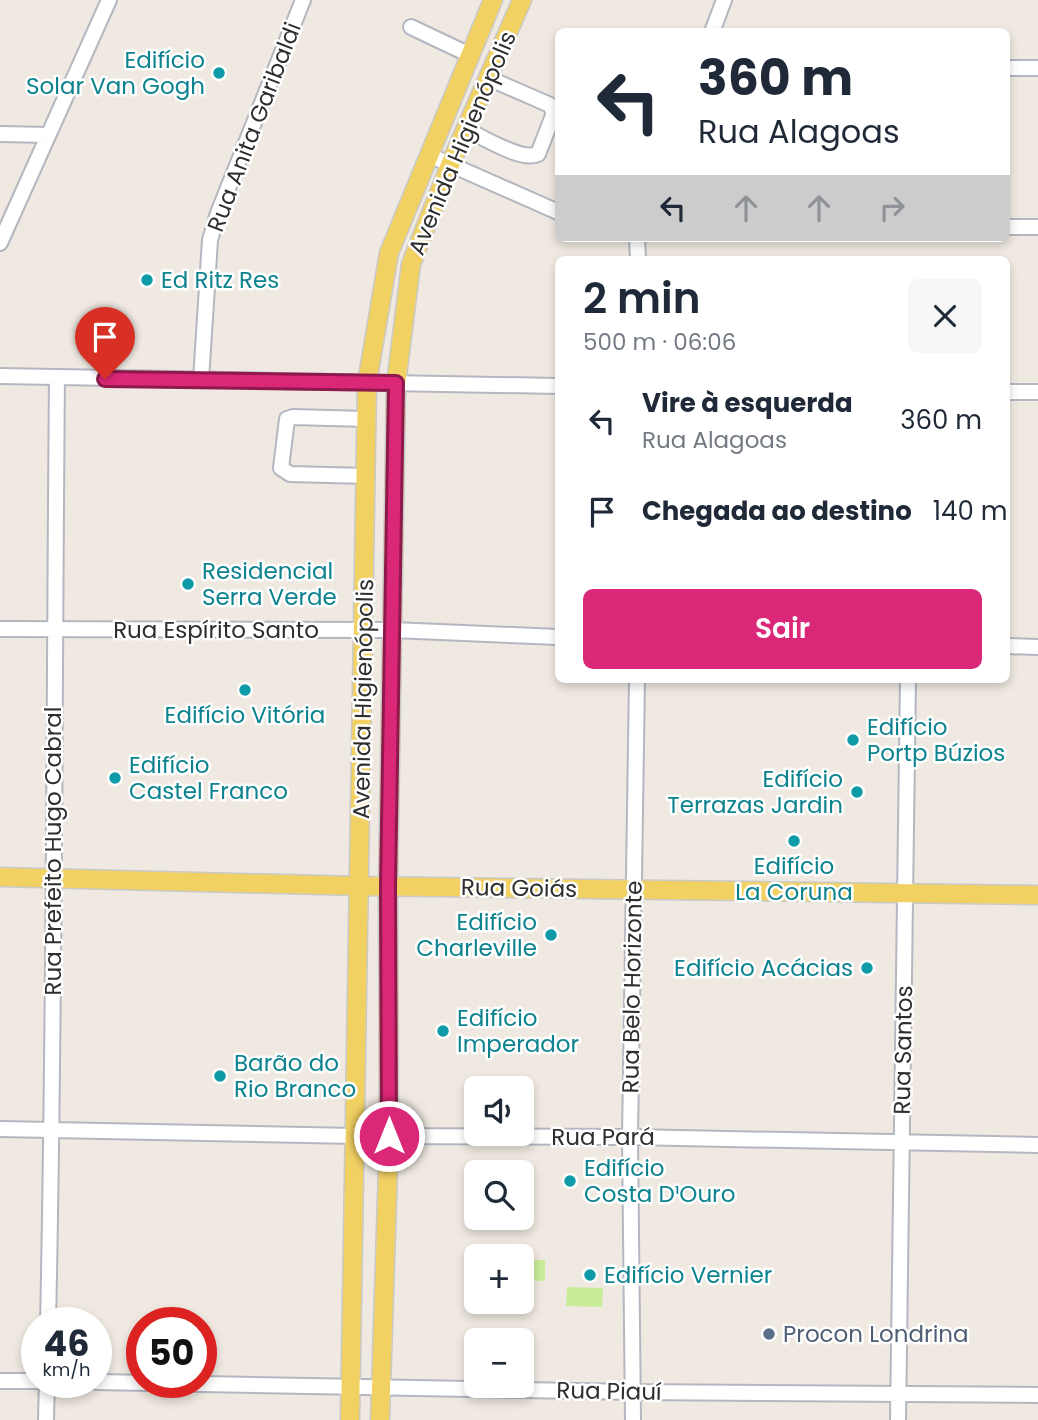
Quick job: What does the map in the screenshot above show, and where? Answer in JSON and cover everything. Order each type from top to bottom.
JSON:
[{"type":"main road","name":"Avenida Higienópolis","points":[[350,1420],[367,383],[389,253],[493,0]]},
{"type":"main road","name":"Avenida Higienópolis","points":[[380,1420],[389,1136],[388,887],[396,383],[411,264],[465,129],[522,0]]},
{"type":"main road","name":"Rua Goiás","points":[[0,877],[388,887],[1038,895]]},
{"type":"street","points":[[0,243],[109,0]]},
{"type":"street","name":"Rua Anita Garibaldi","points":[[201,380],[213,231],[303,0]]},
{"type":"street","points":[[714,28],[724,0]]},
{"type":"street","points":[[411,27],[470,55]]},
{"type":"street","points":[[1010,68],[1038,68]]},
{"type":"street","points":[[465,129],[520,155],[531,157],[538,154],[554,113],[550,106],[488,78]]},
{"type":"street","points":[[0,134],[48,135]]},
{"type":"street","points":[[429,155],[555,211]]},
{"type":"street","points":[[1010,227],[1038,227]]},
{"type":"street","points":[[0,376],[555,386]]},
{"type":"street","name":"Rua Prefeito Hugo Cabral","points":[[48,1307],[57,378]]},
{"type":"street","points":[[1010,392],[1038,392]]},
{"type":"street","points":[[366,419],[293,416],[287,419],[281,468],[290,474],[366,476]]},
{"type":"street","name":"Rua Espírito Santo","points":[[0,629],[393,630],[555,637]]},
{"type":"street","points":[[1010,646],[1038,646]]},
{"type":"street","name":"Rua Belo Horizonte","points":[[634,1420],[630,1137],[637,683]]},
{"type":"street","name":"Rua Santos","points":[[898,1420],[908,683]]},
{"type":"street","name":"Rua Pará","points":[[0,1129],[1038,1145]]},
{"type":"street","points":[[0,1381],[21,1381]]},
{"type":"street","name":"Rua Piauí","points":[[112,1382],[634,1392],[1038,1395]]},
{"type":"street","points":[[46,1420],[47,1398]]},
{"type":"green space","points":[[534,1260],[545,1260],[545,1281],[534,1281]]},
{"type":"green space","points":[[567,1287],[603,1288],[602,1307],[566,1306]]},
{"type":"place","name":"Edifício Solar Van Gogh","points":[[219,73]]},
{"type":"place","name":"Ed Ritz Res","points":[[147,280]]},
{"type":"place","name":"Residencial Serra Verde","points":[[188,584]]},
{"type":"place","name":"Edifício Vitória","points":[[245,690]]},
{"type":"place","name":"Edifício Portp Búzios","points":[[853,740]]},
{"type":"place","name":"Edifício Castel Franco","points":[[115,778]]},
{"type":"place","name":"Edifício Terrazas Jardin","points":[[857,792]]},
{"type":"place","name":"Edifício La Coruna","points":[[794,841]]},
{"type":"place","name":"Edifício Charleville","points":[[551,935]]},
{"type":"place","name":"Edifício Acácias","points":[[867,968]]},
{"type":"place","name":"Edifício Imperador","points":[[443,1031]]},
{"type":"place","name":"Barão do Rio Branco","points":[[220,1076]]},
{"type":"place","name":"Edifício Costa D¹Ouro","points":[[570,1181]]},
{"type":"place","name":"Edifício Vernier","points":[[590,1275]]},
{"type":"place","name":"Procon Londrina","points":[[769,1334]]},
{"type":"route","points":[[105,379],[396,383],[388,887],[389,1136]]}]
